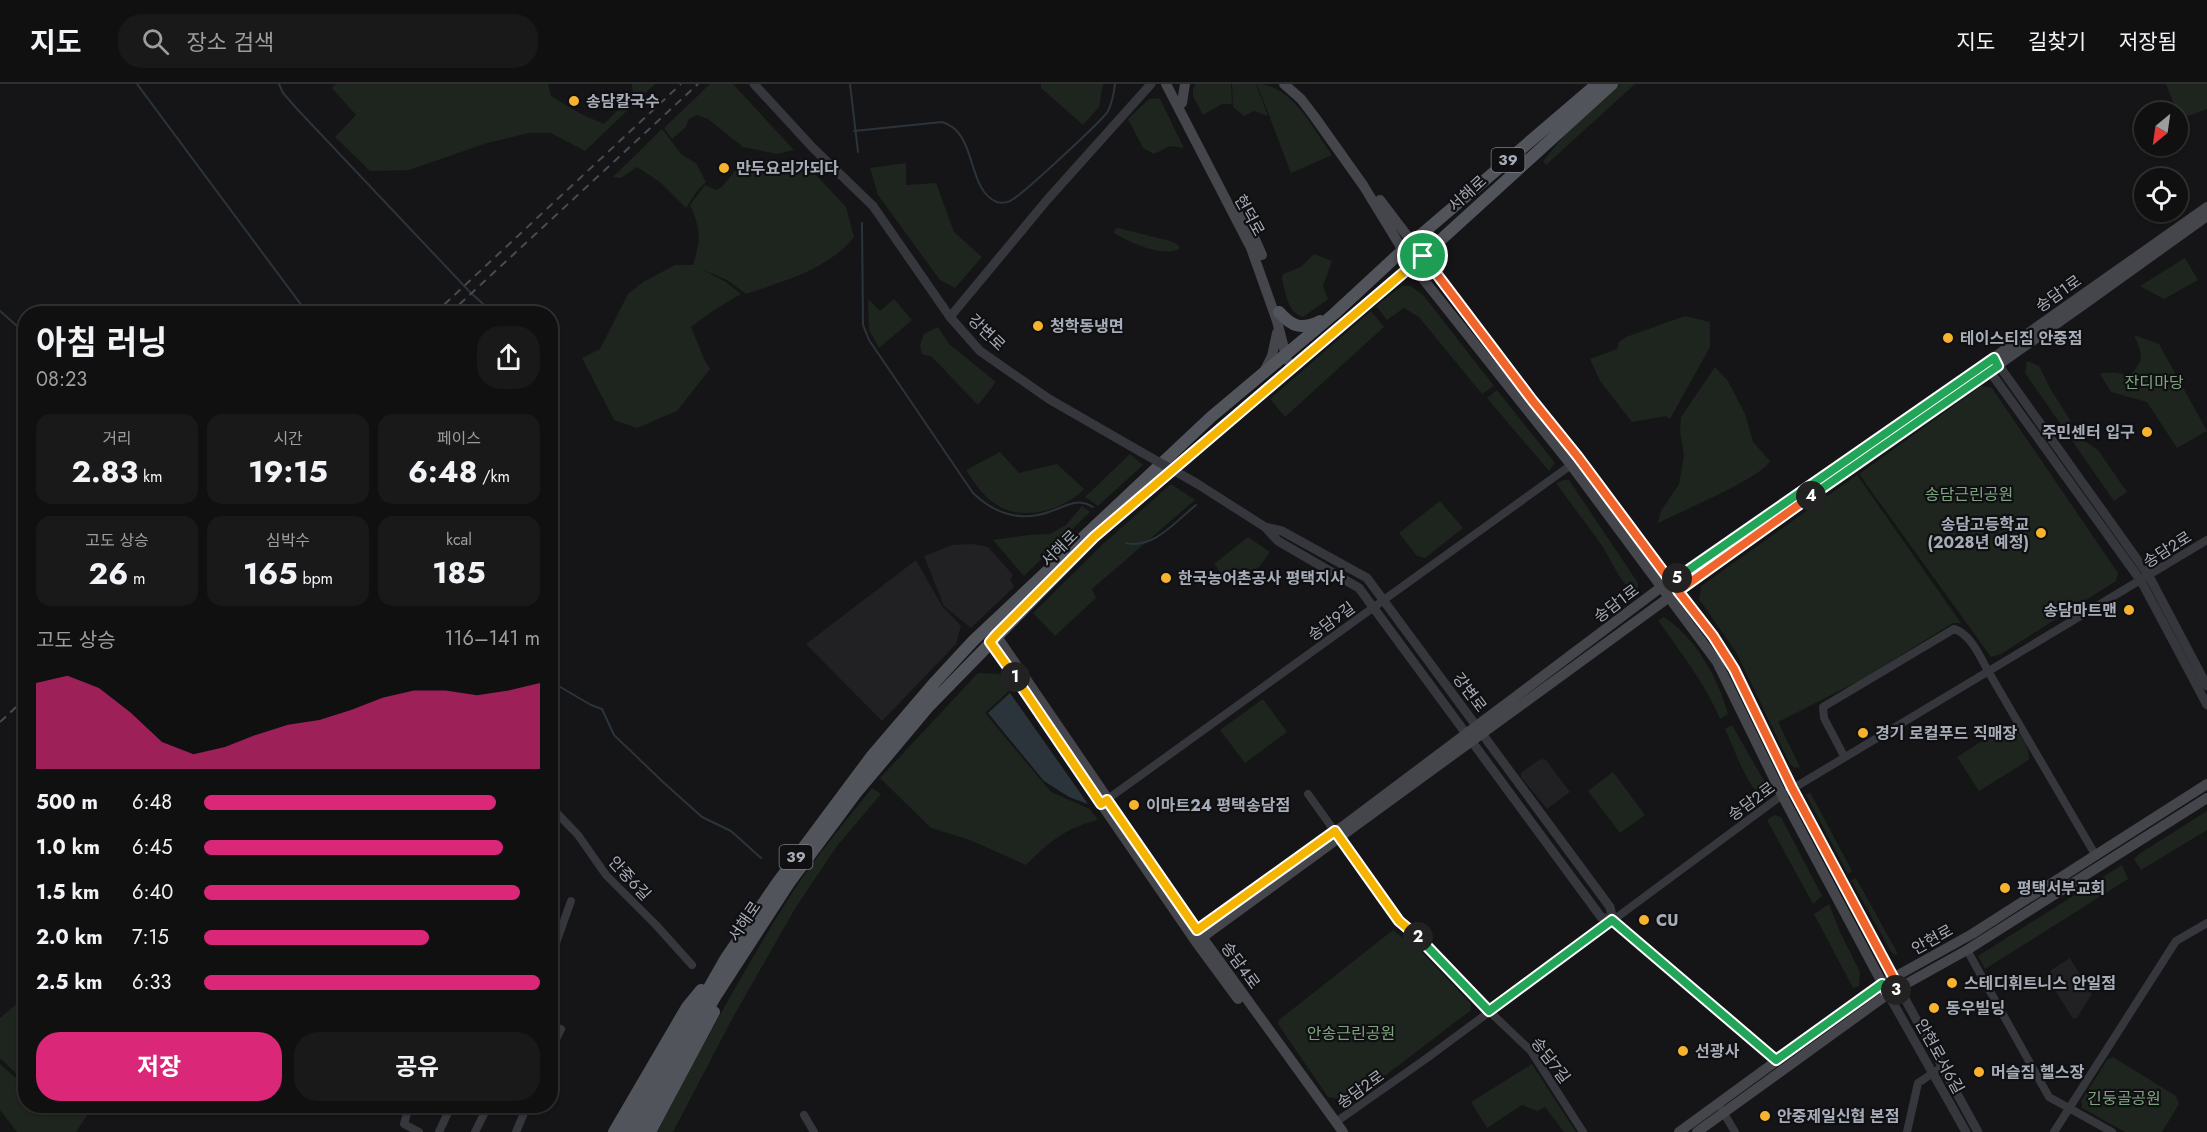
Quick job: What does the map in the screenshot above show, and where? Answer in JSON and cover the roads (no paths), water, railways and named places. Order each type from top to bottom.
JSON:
[{"type":"main road","name":"현덕로","points":[[1166,84],[1251,248],[1278,317]]},
{"type":"main road","name":"현덕로","points":[[1174,84],[1222,187],[1254,237],[1265,262],[1292,366]]},
{"type":"main road","points":[[1182,103],[1185,84]]},
{"type":"main road","points":[[1284,84],[1301,99],[1363,185],[1412,265],[1571,465],[1660,588],[1672,590],[1713,636],[1734,669],[1792,788],[1899,988]]},
{"type":"main road","points":[[1289,84],[1303,96],[1320,117],[1401,229],[1578,457],[1672,590],[1717,662],[1782,795],[1888,994]]},
{"type":"main road","name":"서해로","points":[[627,1132],[726,958],[777,883],[844,791],[936,681],[973,641],[1211,417],[1334,314],[1402,250],[1597,84]]},
{"type":"main road","name":"서해로","points":[[638,1132],[709,1006],[789,883],[862,785],[928,706],[1094,537],[1423,256],[1612,84]]},
{"type":"main road","name":"송담1로","points":[[1992,365],[2207,207]]},
{"type":"main road","name":"송담1로","points":[[1479,729],[1672,590],[2207,216]]},
{"type":"main road","points":[[1263,374],[1275,345],[1278,317],[1301,327],[1311,325],[1334,314]]},
{"type":"main road","name":"송담1로","points":[[1196,936],[1470,737],[1660,588]]},
{"type":"main road","name":"송담4로","points":[[993,638],[1196,936],[1338,1130]]},
{"type":"main road","name":"안현로","points":[[1697,1132],[1776,1060],[1882,984],[1972,934],[2207,784]]},
{"type":"main road","name":"안현로","points":[[1679,1132],[1721,1108],[1888,994],[1967,950],[2207,798]]},
{"type":"main road","points":[[650,1132],[747,947]]},
{"type":"main road","points":[[614,1132],[687,1007],[726,958]]},
{"type":"main road","points":[[1882,984],[1899,988]]},
{"type":"street","name":"강변로","points":[[754,84],[813,148],[873,206],[951,317],[980,351],[1049,399],[1196,483],[1265,527],[1278,541],[1359,588],[1375,606],[1601,917],[1612,920],[1776,1060]]},
{"type":"street","points":[[951,317],[1047,200],[1151,84]]},
{"type":"street","points":[[1992,365],[2145,578],[2207,687]]},
{"type":"street","name":"송담9길","points":[[1104,802],[1571,465]]},
{"type":"street","name":"강변로","points":[[1265,527],[1281,531],[1367,578],[1610,907],[1612,920]]},
{"type":"street","name":"송담2로","points":[[1338,1130],[1489,1011],[1792,788],[2207,540]]},
{"type":"street","points":[[2145,578],[2207,705]]},
{"type":"street","points":[[1844,756],[1824,718],[1823,708],[1954,629],[1959,630],[1988,671],[2096,856]]},
{"type":"street","points":[[1308,794],[1337,835]]},
{"type":"street","name":"안중6길","points":[[558,814],[578,834],[606,875],[692,965]]},
{"type":"street","name":"송담7길","points":[[1337,835],[1399,921],[1408,926],[1489,1011],[1531,1051],[1582,1132]]},
{"type":"street","points":[[558,938],[571,901]]},
{"type":"street","points":[[2054,1132],[2176,941],[2207,923]]},
{"type":"street","points":[[1967,950],[2049,1097],[2112,1132]]},
{"type":"street","points":[[1899,988],[1978,1132]]},
{"type":"street","name":"안현로서6길","points":[[1888,994],[1966,1132]]},
{"type":"street","points":[[558,1033],[561,1029]]},
{"type":"street","points":[[1906,1132],[1918,1083],[1942,1066]]},
{"type":"street","points":[[1721,1108],[1735,1132]]},
{"type":"street","points":[[408,1113],[404,1124],[419,1132]]},
{"type":"street","points":[[439,1132],[448,1113]]},
{"type":"street","points":[[476,1132],[485,1113]]},
{"type":"street","points":[[516,1132],[524,1113]]},
{"type":"street","points":[[804,1115],[814,1132]]},
{"type":"waterway","points":[[137,84],[302,306]]},
{"type":"waterway","points":[[279,84],[283,93],[298,110],[485,306]]},
{"type":"waterway","points":[[850,84],[858,152]]},
{"type":"waterway","points":[[854,131],[942,122],[953,128],[961,137],[980,186],[987,196],[997,202],[1005,202],[1010,201],[1029,186],[1103,117],[1111,105],[1115,84]]},
{"type":"waterway","points":[[862,223],[863,325],[869,340],[973,493],[999,511],[1018,516],[1038,515],[1071,503],[1087,504],[1093,507]]},
{"type":"waterway","points":[[0,311],[18,327]]},
{"type":"waterway","points":[[1126,543],[1136,544],[1155,538],[1196,505]]},
{"type":"waterway","points":[[558,686],[602,709],[614,735],[663,782],[702,817],[731,831],[761,858]]},
{"type":"railway","points":[[443,306],[681,84]]},
{"type":"railway","points":[[458,306],[698,84]]},
{"type":"railway","points":[[0,722],[18,705]]},
{"type":"place","name":"송담칼국수","points":[[574,101]]},
{"type":"place","name":"만두요리가되다","points":[[724,168]]},
{"type":"place","name":"청학동냉면","points":[[1038,326]]},
{"type":"place","name":"테이스티짐 안중점","points":[[1948,338]]},
{"type":"place","name":"주민센터 입구","points":[[2147,432]]},
{"type":"place","name":"송담고등학교 (2028년 예정)","points":[[2041,533]]},
{"type":"place","name":"한국농어촌공사 평택지사","points":[[1166,578]]},
{"type":"place","name":"송담마트맨","points":[[2129,610]]},
{"type":"place","name":"경기 로컬푸드 직매장","points":[[1863,733]]},
{"type":"place","name":"이마트24 평택송담점","points":[[1134,805]]},
{"type":"place","name":"평택서부교회","points":[[2005,888]]},
{"type":"place","name":"CU","points":[[1644,920]]},
{"type":"place","name":"스테디휘트니스 안일점","points":[[1952,983]]},
{"type":"place","name":"동우빌딩","points":[[1934,1008]]},
{"type":"place","name":"선광사","points":[[1683,1051]]},
{"type":"place","name":"머슬짐 헬스장","points":[[1979,1072]]},
{"type":"place","name":"안중제일신협 본점","points":[[1765,1116]]},
{"type":"park label","name":"잔디마당","points":[[2154,382]]},
{"type":"park label","name":"송담근린공원","points":[[1969,494]]},
{"type":"park label","name":"안송근린공원","points":[[1351,1033]]},
{"type":"park label","name":"긴둥골공원","points":[[2124,1098]]}]
